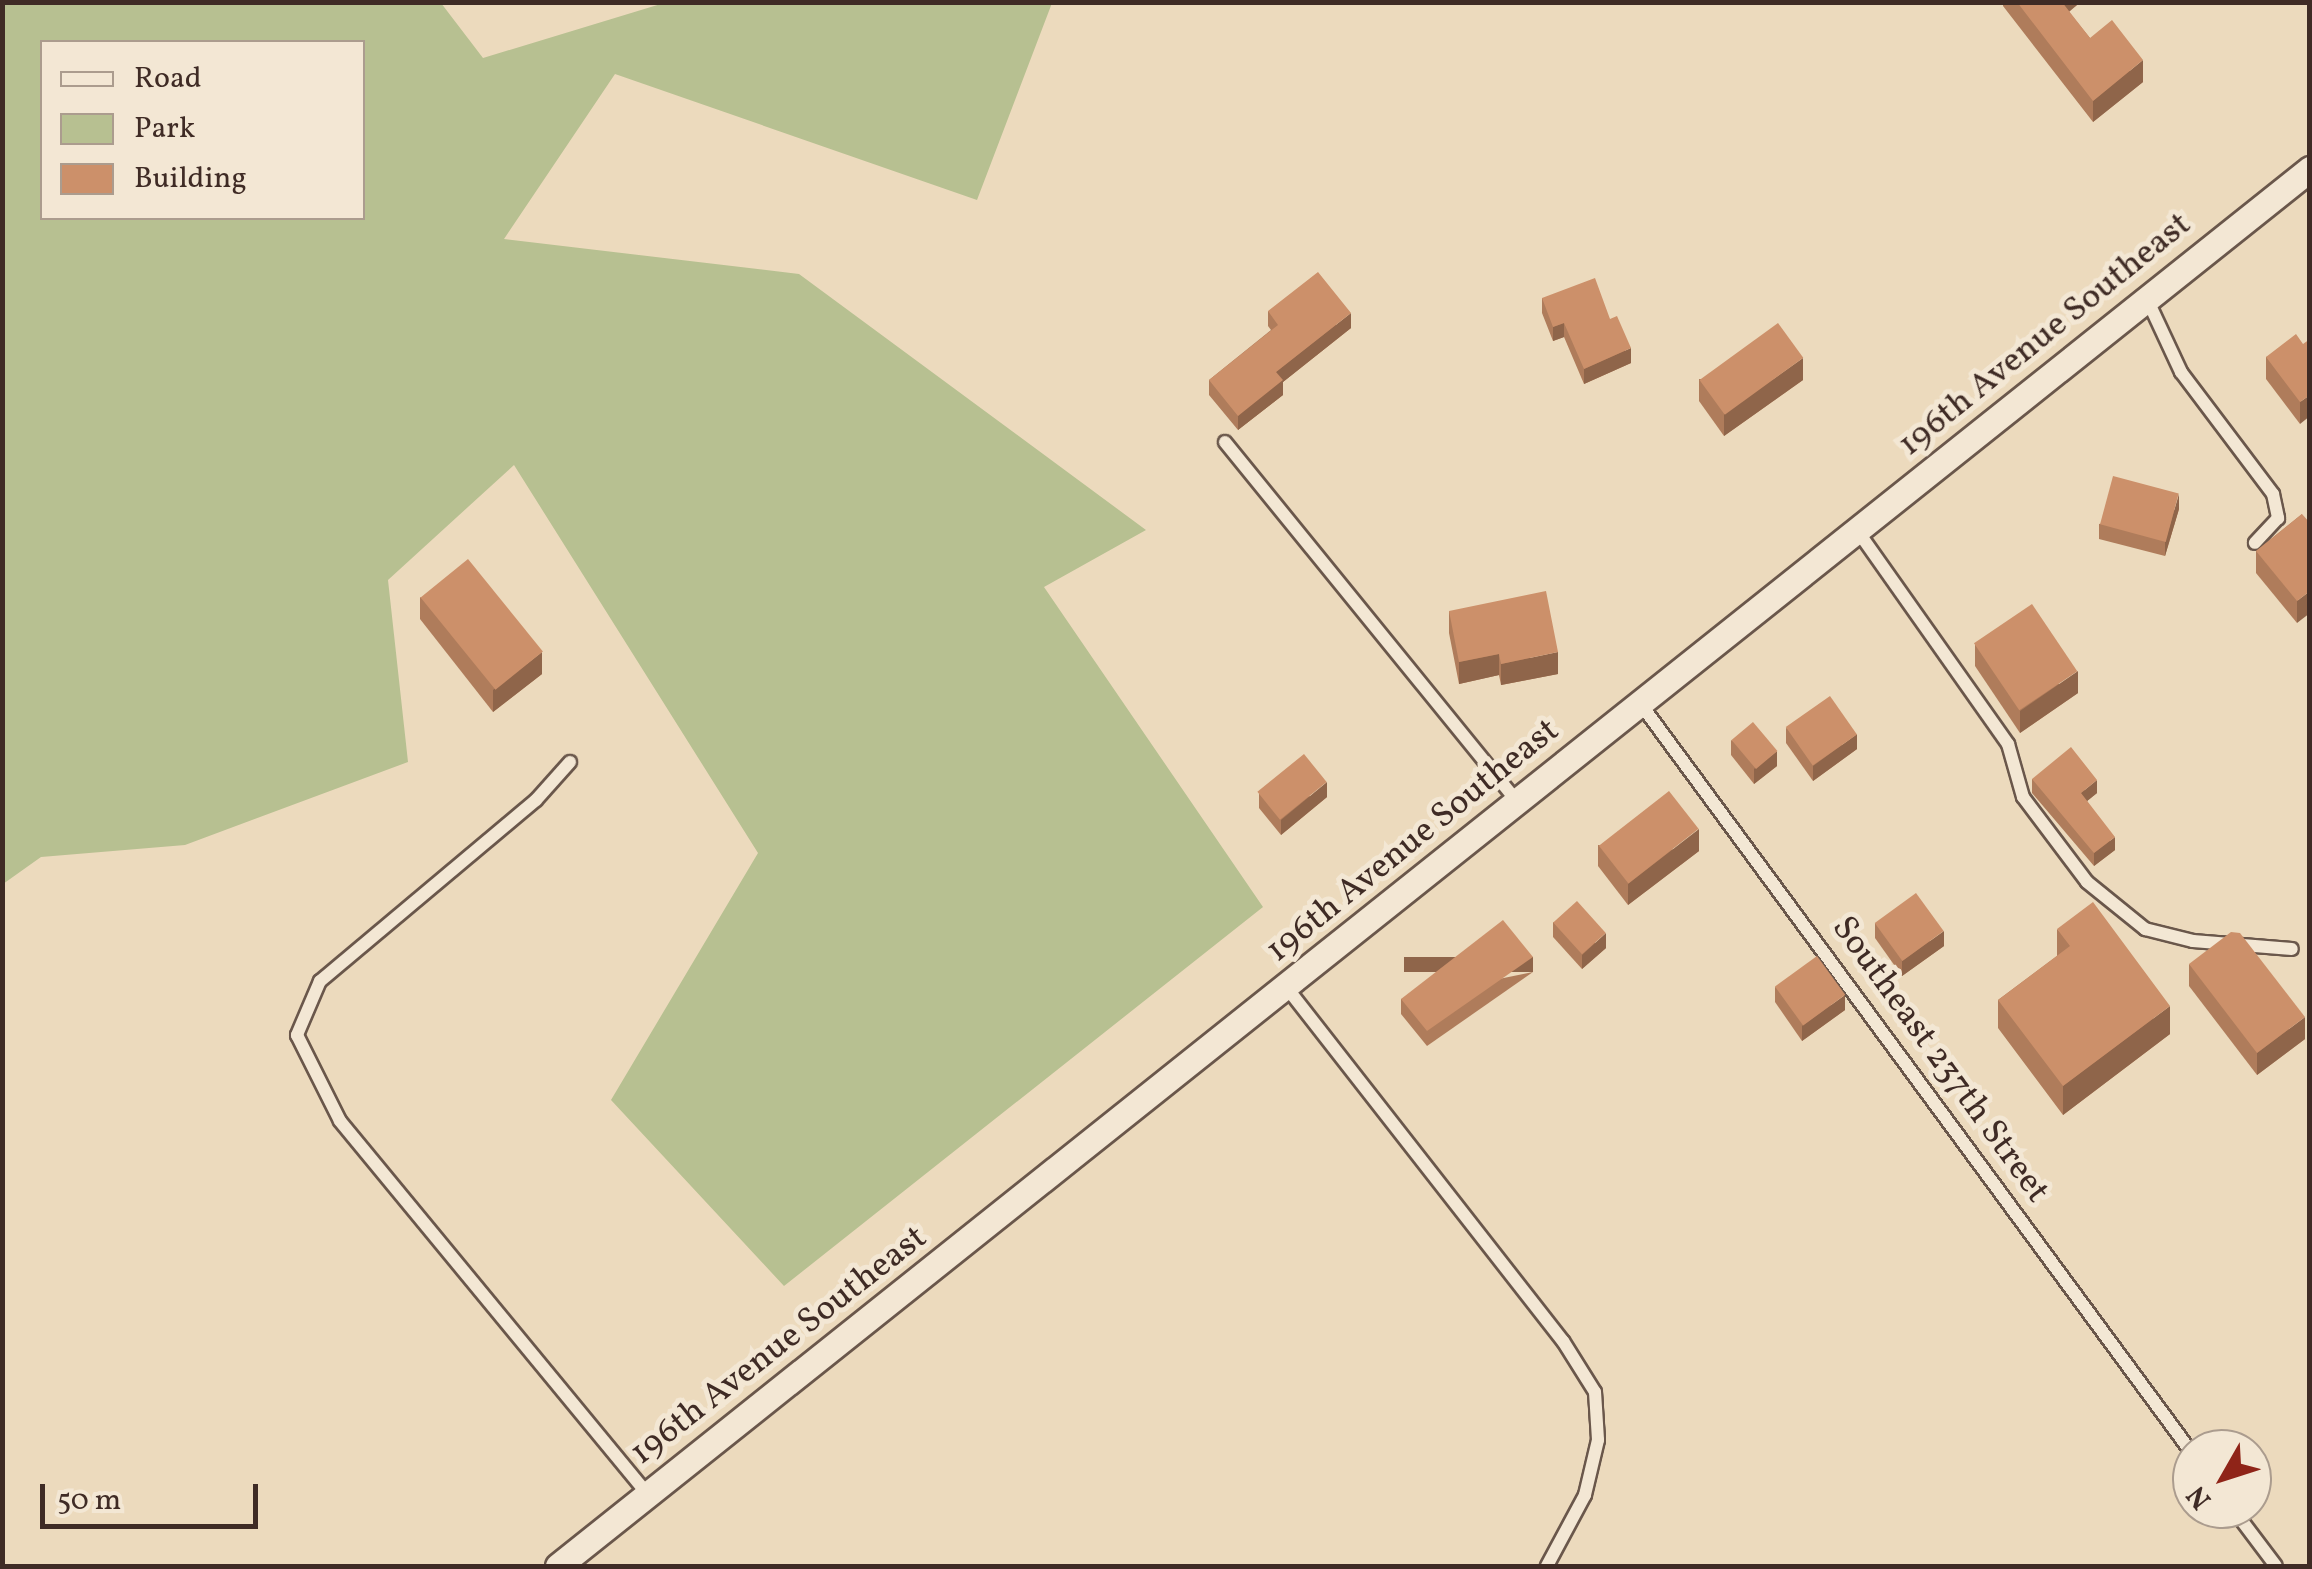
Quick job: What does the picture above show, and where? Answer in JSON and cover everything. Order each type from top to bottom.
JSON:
[{"type":"street","name":"196th Avenue Southeast","points":[[558,1566],[2310,169]]},
{"type":"lane","points":[[2147,298],[2181,372],[2273,494],[2278,518],[2255,543]]},
{"type":"lane","points":[[1225,442],[1518,802]]},
{"type":"lane","points":[[1858,530],[2008,744],[2024,797],[2087,882],[2145,930],[2193,942],[2292,950]]},
{"type":"lane","name":"Southeast 237th Street","points":[[1640,703],[2174,1429]]},
{"type":"lane","points":[[570,762],[536,800],[320,981],[297,1036],[340,1121],[648,1495]]},
{"type":"lane","points":[[1286,988],[1564,1341],[1595,1392],[1598,1440],[1585,1494],[1547,1566]]},
{"type":"lane","points":[[2248,1529],[2276,1566]]},
{"type":"green space","points":[[3,2],[441,3],[483,58],[664,3],[1052,3],[977,200],[615,74],[504,239],[799,274],[1146,530],[1044,587],[1263,907],[784,1286],[611,1100],[758,853],[514,465],[388,580],[408,762],[185,845],[41,857],[3,884]]},
{"type":"building","points":[[2017,2],[2062,2],[2090,38],[2112,20],[2143,60],[2093,101]]},
{"type":"building","points":[[1318,272],[1351,313],[1276,372],[1283,380],[1238,416],[1209,380],[1278,325],[1268,311]]},
{"type":"building","points":[[1595,278],[1610,319],[1617,316],[1631,348],[1584,369],[1564,323],[1553,327],[1542,298]]},
{"type":"building","points":[[1778,323],[1803,358],[1725,415],[1700,380]]},
{"type":"building","points":[[2296,334],[2303,344],[2310,339],[2310,395],[2300,402],[2266,357]]},
{"type":"building","points":[[2113,476],[2179,494],[2166,542],[2100,524]]},
{"type":"building","points":[[2302,514],[2310,523],[2310,591],[2297,601],[2256,551]]},
{"type":"building","points":[[468,559],[543,651],[495,690],[421,597]]},
{"type":"building","points":[[1546,591],[1558,652],[1501,664],[1499,654],[1459,662],[1449,611]]},
{"type":"building","points":[[2032,604],[2077,671],[2019,710],[1974,643]]},
{"type":"building","points":[[1830,696],[1857,735],[1813,765],[1786,727]]},
{"type":"building","points":[[1753,722],[1777,751],[1756,769],[1732,740]]},
{"type":"building","points":[[2071,747],[2097,780],[2081,793],[2115,837],[2094,853],[2032,779]]},
{"type":"building","points":[[1304,754],[1327,782],[1280,820],[1257,792]]},
{"type":"building","points":[[1669,791],[1699,829],[1628,884],[1599,846]]},
{"type":"building","points":[[1916,893],[1944,931],[1902,961],[1875,923]]},
{"type":"building","points":[[1577,901],[1606,933],[1582,954],[1553,922]]},
{"type":"building","points":[[2093,902],[2170,1006],[2063,1086],[1998,1000],[2070,946],[2057,929]]},
{"type":"building","points":[[1503,920],[1533,957],[1427,1031],[1401,999]]},
{"type":"building","points":[[2231,932],[2240,933],[2305,1017],[2257,1053],[2189,964]]},
{"type":"building","points":[[1817,956],[1845,995],[1803,1025],[1775,987]]}]
